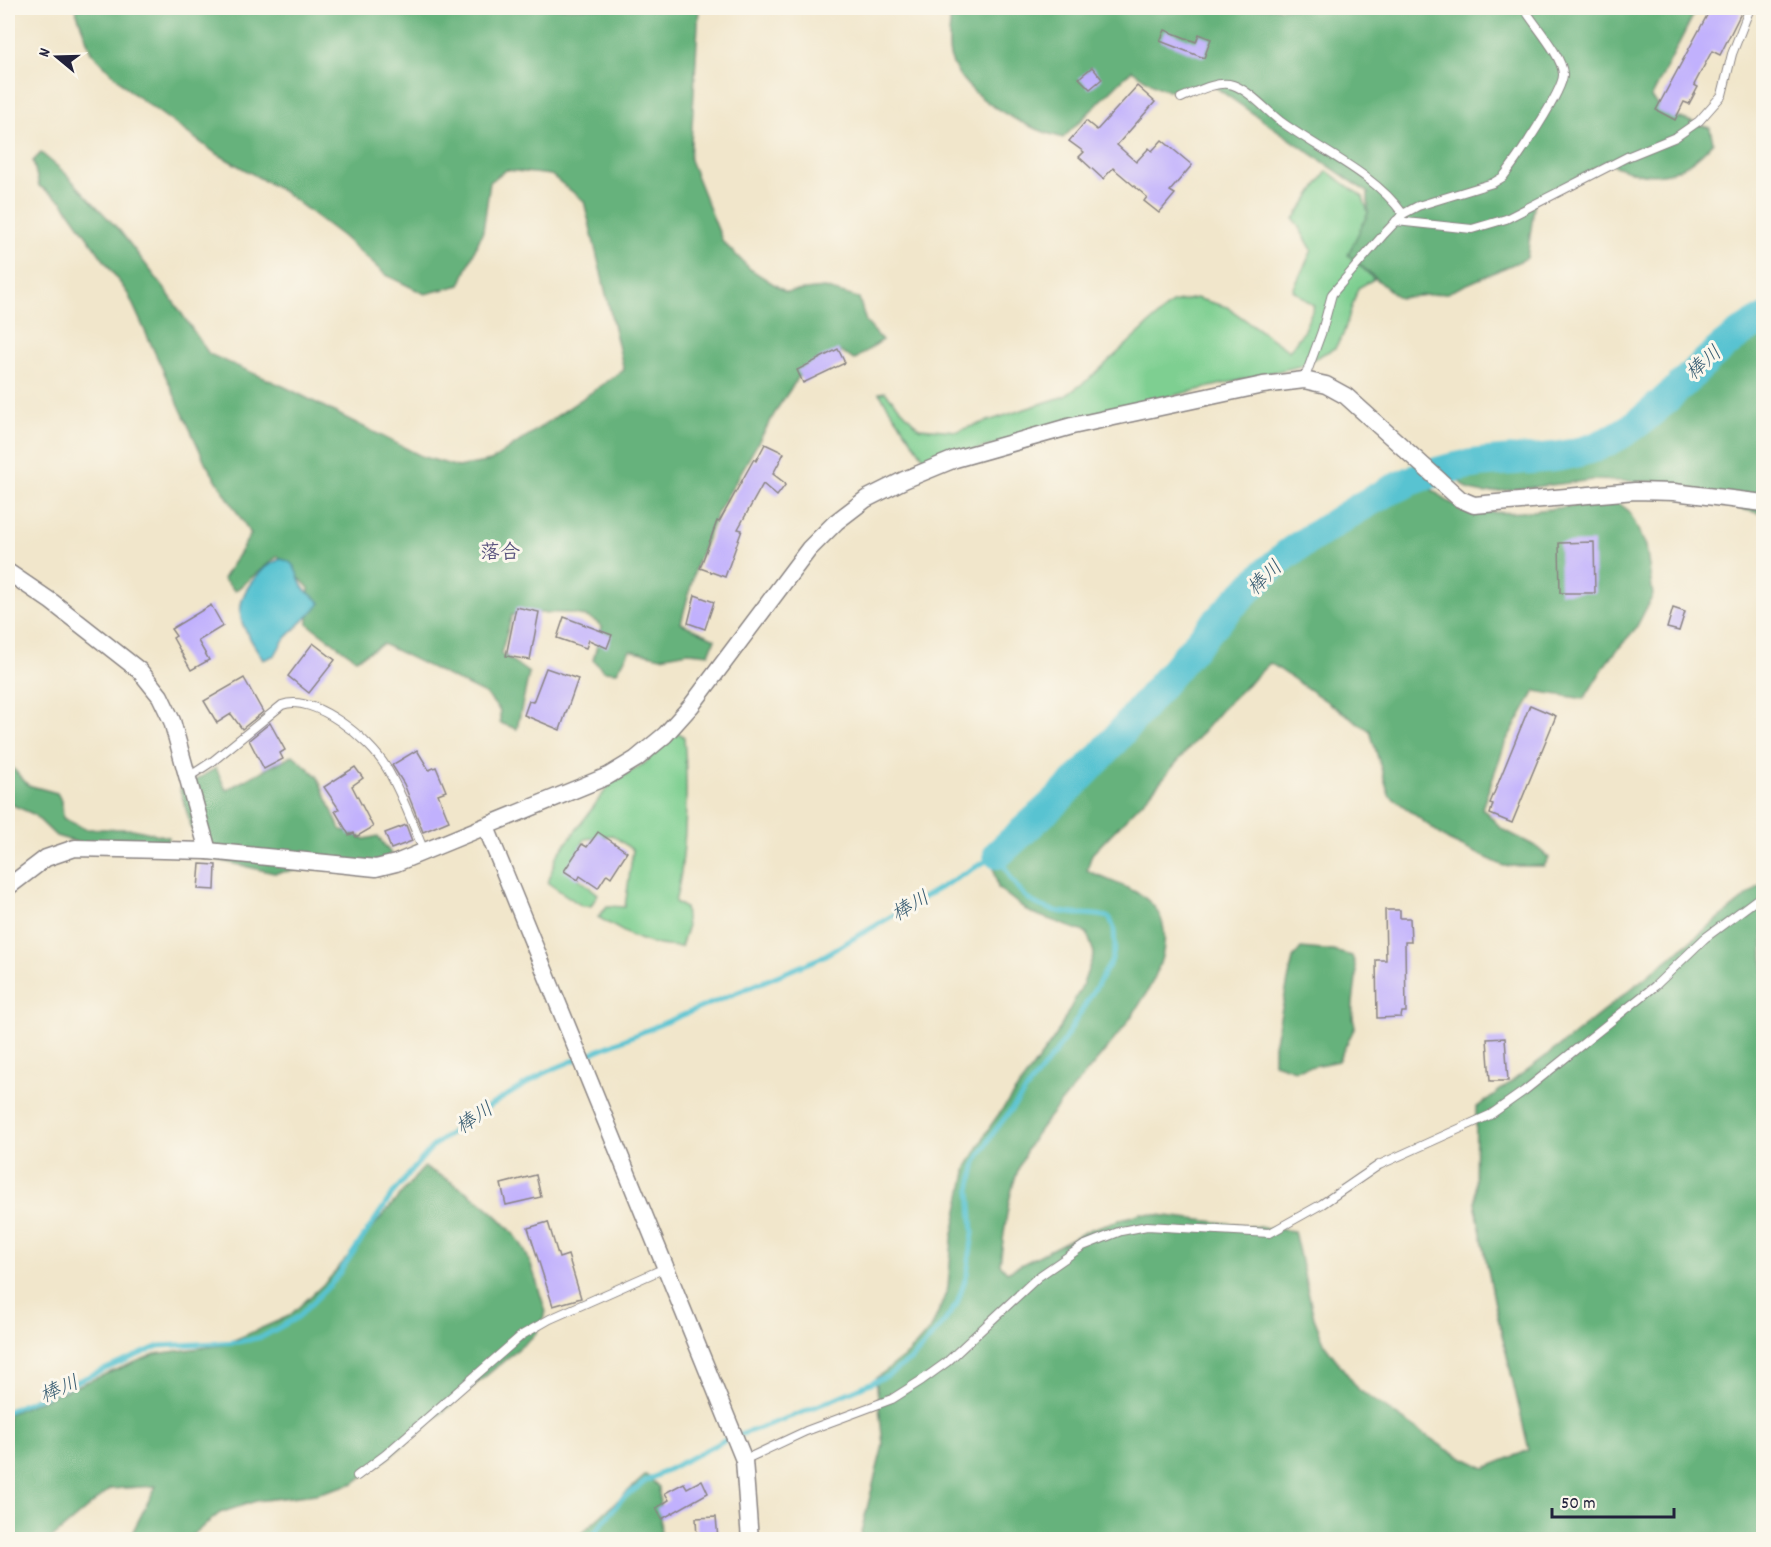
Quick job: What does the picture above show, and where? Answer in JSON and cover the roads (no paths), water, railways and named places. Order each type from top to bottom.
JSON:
[{"type":"street","points":[[8,887],[21,874],[46,858],[75,848],[208,851],[361,868],[386,866],[608,776],[665,735],[691,706],[809,549],[836,522],[866,500],[904,480],[955,459],[1072,426],[1263,385],[1304,380],[1326,385],[1346,396],[1460,499],[1474,506],[1635,491],[1674,492],[1764,503]]},
{"type":"street","points":[[8,572],[52,602],[140,671],[160,696],[172,721],[208,851]]},
{"type":"street","points":[[486,827],[744,1460],[750,1539]]},
{"type":"lane","points":[[1304,380],[1322,331],[1332,294],[1396,221],[1403,214],[1418,206],[1493,183],[1503,177],[1557,94],[1564,76],[1559,61],[1524,8]]},
{"type":"lane","points":[[1396,221],[1472,229],[1506,219],[1627,157],[1676,136],[1699,122],[1722,95],[1732,54],[1750,8]]},
{"type":"lane","points":[[1181,98],[1222,84],[1243,90],[1307,141],[1367,178],[1396,203],[1403,214]]},
{"type":"lane","points":[[187,778],[213,762],[282,705],[291,701],[309,704],[321,709],[375,751],[386,766],[424,851]]},
{"type":"lane","points":[[744,1460],[806,1431],[892,1399],[947,1362],[1038,1277],[1083,1246],[1121,1232],[1147,1226],[1270,1233],[1322,1204],[1379,1165],[1490,1115],[1524,1091],[1655,986],[1705,938],[1764,894]]},
{"type":"lane","points":[[357,1476],[385,1455],[522,1335],[550,1319],[665,1268]]},
{"type":"water","points":[[280,559],[291,563],[306,591],[321,603],[283,641],[275,655],[263,660],[242,622],[241,603],[256,576]]},
{"type":"waterway","name":"棒川","points":[[998,854],[1093,764],[1237,600],[1296,548],[1343,517],[1410,481],[1466,465],[1548,458],[1595,447],[1641,421],[1720,349],[1764,319]]},
{"type":"waterway","name":"棒川","points":[[8,1411],[159,1346],[238,1342],[262,1337],[298,1317],[334,1281],[393,1193],[432,1147],[481,1111],[546,1072],[820,958],[998,854],[1017,887],[1041,907],[1110,918],[1114,929],[1115,947],[1111,962],[1061,1045],[994,1132],[976,1162],[970,1190],[973,1233],[967,1274],[957,1304],[941,1326],[913,1358],[887,1376],[801,1413],[723,1441],[646,1481],[621,1500],[589,1540]]},
{"type":"district","name":"落合","points":[[500,551]]}]
